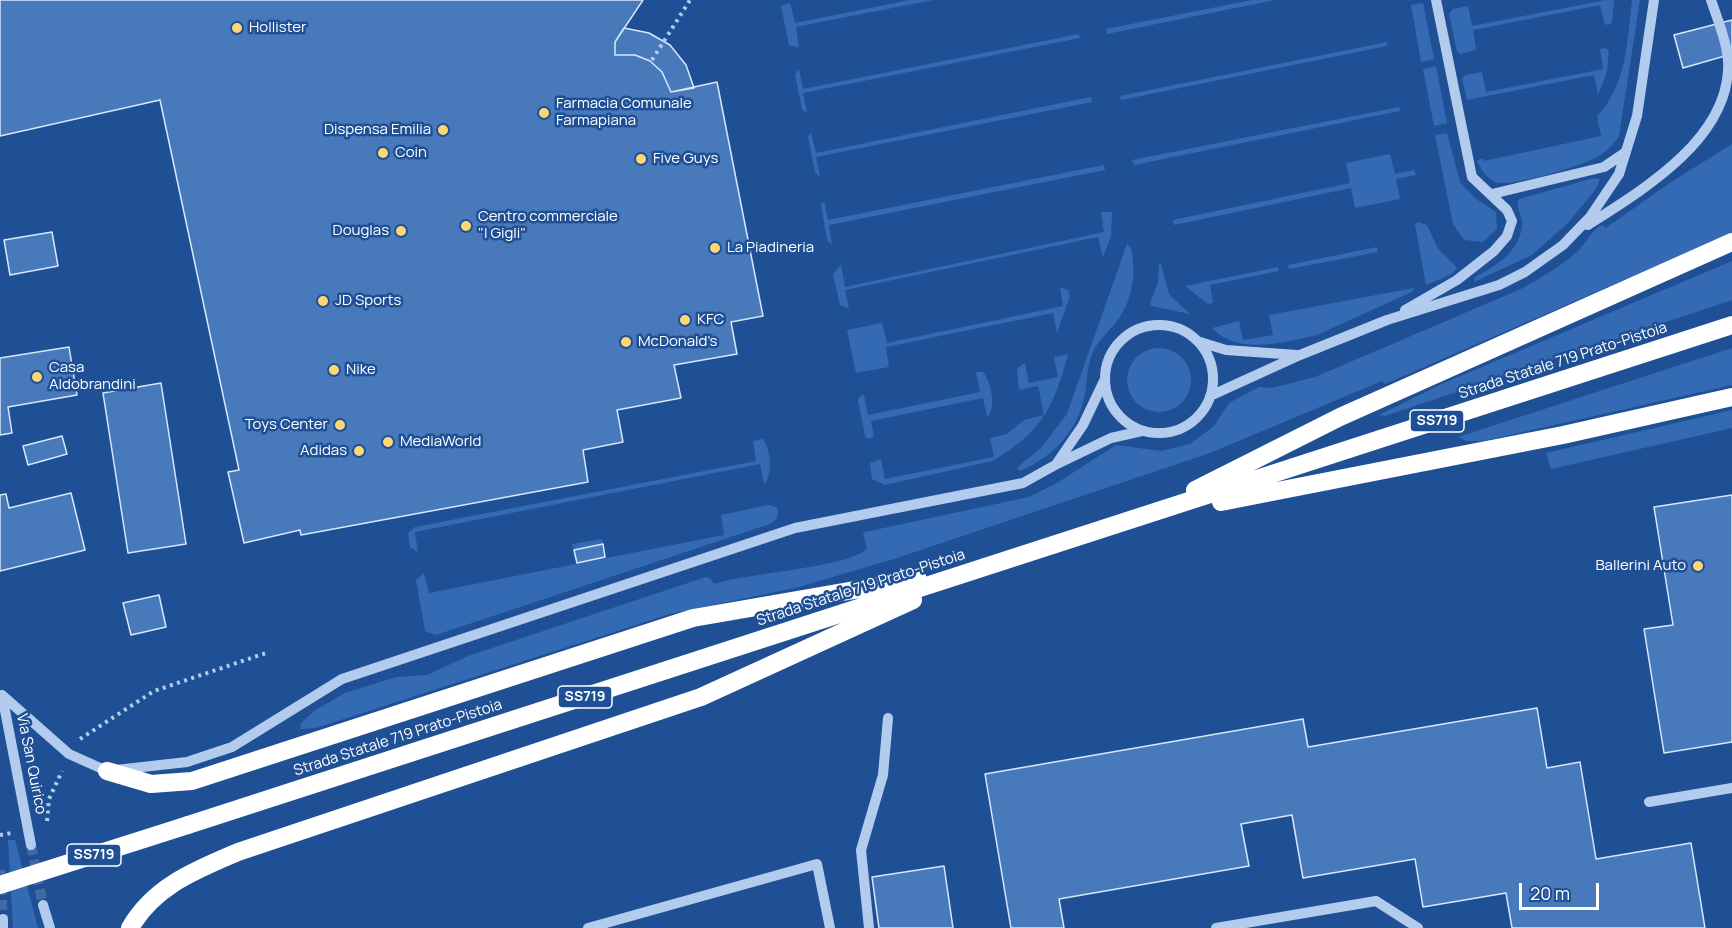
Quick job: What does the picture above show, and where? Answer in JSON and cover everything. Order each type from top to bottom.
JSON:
[{"type":"highway","points":[[1142,517],[1340,417],[1732,242]]},
{"type":"highway","name":"Strada Statale 719 Prato-Pistoia","points":[[0,885],[1732,325]]},
{"type":"highway","points":[[1142,517],[1563,435],[1732,397]]},
{"type":"highway","points":[[107,771],[151,784],[192,782],[693,618],[981,568]]},
{"type":"highway","points":[[130,928],[153,898],[180,877],[219,860],[701,697],[981,568]]},
{"type":"street","points":[[1387,321],[1457,280],[1501,245],[1510,229],[1510,214],[1472,177],[1436,0]]},
{"type":"street","points":[[1210,396],[1300,355],[1387,321],[1508,281],[1547,259],[1575,233],[1620,174],[1637,116],[1654,0]]},
{"type":"street","points":[[1575,233],[1657,180],[1683,158],[1708,125],[1725,92],[1729,69],[1711,0]]},
{"type":"street","points":[[1492,194],[1604,167],[1626,152]]},
{"type":"street","points":[[1200,342],[1212,369],[1210,396],[1202,411],[1191,423],[1175,431],[1159,434],[1142,431],[1127,424],[1115,412],[1107,398],[1104,381],[1106,364],[1113,349],[1125,336],[1140,327],[1155,324],[1172,326],[1187,332],[1200,342],[1226,350],[1300,355]]},
{"type":"street","points":[[1057,464],[1083,425],[1104,381]]},
{"type":"street","points":[[1,692],[69,754],[107,771],[187,762],[232,747],[342,679],[795,528],[1023,483],[1111,438],[1142,431]]},
{"type":"street","name":"Via San Quirico","points":[[1,692],[31,845]]},
{"type":"street","points":[[869,928],[861,850],[883,775],[888,718]]},
{"type":"street","points":[[1649,802],[1732,788]]},
{"type":"street","points":[[588,928],[817,864],[830,928]]},
{"type":"street","points":[[1216,928],[1376,901],[1418,928]]},
{"type":"street","points":[[43,905],[50,928]]},
{"type":"path","points":[[652,60],[690,0]]},
{"type":"path","points":[[69,754],[78,740],[154,691],[266,653]]},
{"type":"shaded area","points":[[910,0],[933,0],[796,27],[799,48],[789,45],[781,6],[790,3],[795,23]]},
{"type":"shaded area","points":[[1252,0],[1275,0],[1107,34],[1106,29]]},
{"type":"shaded area","points":[[1614,0],[1612,23],[1605,25],[1600,5],[1473,30],[1476,50],[1460,54],[1457,51],[1449,14],[1453,9],[1468,6],[1472,26]]},
{"type":"shaded area","points":[[1632,0],[1640,0],[1619,136],[1615,142],[1591,160],[1547,175],[1503,183],[1489,178],[1477,161],[1482,158],[1484,161],[1601,136],[1597,116],[1607,104],[1620,76],[1627,47]]},
{"type":"shaded area","points":[[1423,3],[1434,59],[1421,62],[1411,5]]},
{"type":"shaded area","points":[[1079,34],[1080,38],[803,93],[807,114],[802,109],[795,74],[799,69],[803,89]]},
{"type":"shaded area","points":[[1387,42],[1387,46],[1121,100],[1120,96]]},
{"type":"shaded area","points":[[1605,48],[1609,51],[1607,72],[1598,95],[1594,75],[1467,100],[1462,78],[1466,75],[1482,72],[1486,92],[1603,69],[1600,49]]},
{"type":"shaded area","points":[[1436,66],[1447,123],[1434,126],[1423,69]]},
{"type":"shaded area","points":[[1091,97],[1092,102],[816,157],[820,177],[815,172],[808,137],[811,133],[816,153]]},
{"type":"shaded area","points":[[1399,107],[1400,111],[1134,165],[1132,160]]},
{"type":"shaded area","points":[[1447,133],[1460,182],[1476,199],[1496,212],[1497,229],[1483,242],[1464,240],[1453,224],[1435,135]]},
{"type":"shaded area","points":[[1732,144],[1732,233],[1385,384],[1382,381],[1210,453],[897,558],[799,587],[670,614],[316,728],[300,729],[301,723],[314,711],[345,693],[396,677],[427,675],[468,656],[706,577],[710,578],[714,584],[818,566],[855,556],[867,549],[863,533],[865,532],[1029,497],[1057,483],[1116,445],[1161,451],[1190,444],[1214,426],[1229,403],[1259,387],[1272,388],[1315,377],[1523,288],[1572,256],[1600,226],[1603,225],[1606,228],[1668,184]]},
{"type":"shaded area","points":[[1390,154],[1395,174],[1414,170],[1416,175],[1396,179],[1400,199],[1355,208],[1351,188],[1174,225],[1173,220],[1350,183],[1346,163]]},
{"type":"shaded area","points":[[1104,165],[1105,170],[829,225],[832,245],[827,240],[821,205],[824,201],[828,220]]},
{"type":"shaded area","points":[[1594,178],[1600,179],[1596,189],[1567,224],[1532,255],[1474,282],[1475,277],[1500,262],[1518,240],[1522,221],[1518,207],[1519,199]]},
{"type":"shaded area","points":[[1101,212],[1112,214],[1111,236],[1103,257],[1098,237],[845,290],[849,309],[840,305],[833,274],[841,265],[845,287],[1104,232]]},
{"type":"shaded area","points":[[1418,222],[1427,225],[1438,249],[1457,268],[1452,274],[1426,285],[1415,224]]},
{"type":"shaded area","points":[[1127,244],[1131,248],[1133,258],[1132,288],[1120,316],[1092,354],[1085,394],[1077,420],[1053,450],[1020,471],[1017,469],[1019,466],[1040,449],[1067,414]]},
{"type":"shaded area","points":[[1377,247],[1378,252],[1289,269],[1288,265]]},
{"type":"shaded area","points":[[1732,261],[1732,300],[1385,416],[1379,415],[1444,383]]},
{"type":"shaded area","points":[[1159,264],[1161,264],[1169,294],[1190,314],[1150,304],[1158,282]]},
{"type":"shaded area","points":[[1278,267],[1279,271],[1210,285],[1213,303],[1208,304],[1185,286]]},
{"type":"shaded area","points":[[1060,287],[1068,290],[1070,296],[1057,333],[1053,313],[886,347],[889,367],[856,373],[847,330],[882,323],[887,343],[1063,306]]},
{"type":"shaded area","points":[[1414,288],[1412,292],[1317,335],[1291,341],[1262,345],[1234,342],[1222,337],[1212,328],[1239,321],[1243,340],[1273,335],[1269,315]]},
{"type":"shaded area","points":[[1159,348],[1177,354],[1185,362],[1191,380],[1185,398],[1177,406],[1159,412],[1141,406],[1133,398],[1127,380],[1133,362],[1141,354]]},
{"type":"shaded area","points":[[1732,348],[1732,385],[1483,441],[1466,441],[1458,437]]},
{"type":"shaded area","points":[[1068,354],[1051,404],[1043,417],[1034,429],[1009,451],[992,461],[885,485],[872,479],[870,463],[881,459],[885,479],[994,457],[990,438],[1007,434],[1024,420],[1044,415],[1038,386],[1019,390],[1017,368],[1025,363],[1029,383],[1058,377],[1054,357]]},
{"type":"shaded area","points":[[976,372],[983,372],[990,388],[992,408],[987,417],[983,398],[871,421],[874,436],[868,439],[865,436],[858,400],[861,395],[864,395],[868,415],[980,392]]},
{"type":"shaded area","points":[[1732,410],[1732,428],[1551,469],[1546,453]]},
{"type":"shaded area","points":[[763,439],[768,449],[770,462],[769,475],[764,484],[760,464],[415,532],[418,552],[410,547],[408,533],[415,527],[756,461],[753,441]]},
{"type":"shaded area","points":[[768,505],[778,510],[777,518],[770,524],[436,635],[425,631],[416,580],[424,573],[429,593],[576,564],[572,544],[602,539],[606,558],[724,535],[721,515]],"holes":[[[603,544],[605,557],[576,563],[574,550]]]},
{"type":"shaded area","points":[[8,840],[15,840],[38,928],[13,928]]},
{"type":"building","name":"Centro commerciale \"I Gigli\"","points":[[0,0],[643,0],[615,42],[615,55],[635,55],[650,61],[662,72],[671,92],[717,82],[763,316],[731,322],[737,354],[674,365],[681,398],[617,410],[623,442],[583,450],[588,482],[301,535],[300,530],[244,543],[228,472],[239,470],[160,100],[0,136]]},
{"type":"building","points":[[1732,20],[1732,54],[1683,68],[1674,35]]},
{"type":"building","points":[[624,28],[649,33],[670,45],[686,65],[694,88],[671,92],[662,72],[650,61],[635,55],[615,55],[615,42]]},
{"type":"building","points":[[52,232],[58,266],[10,275],[4,240]]},
{"type":"building","name":"Casa Aldobrandini","points":[[69,347],[77,395],[8,407],[12,433],[0,435],[0,358]]},
{"type":"building","points":[[161,383],[186,544],[128,553],[103,393]]},
{"type":"building","points":[[62,436],[67,454],[28,465],[23,446]]},
{"type":"building","points":[[71,493],[85,550],[0,571],[0,495],[6,494],[9,508]]},
{"type":"building","name":"Ballerini Auto","points":[[1732,495],[1732,742],[1664,753],[1644,629],[1673,625],[1654,507]]},
{"type":"building","points":[[603,544],[605,557],[577,563],[574,550]]},
{"type":"building","points":[[159,595],[166,627],[131,635],[123,603]]},
{"type":"building","points":[[1537,708],[1547,768],[1580,762],[1596,859],[1691,843],[1705,928],[1512,928],[1506,893],[1423,907],[1415,859],[1303,878],[1292,815],[1241,824],[1249,866],[1059,899],[1064,928],[1011,928],[985,774],[1303,719],[1308,747]]},
{"type":"building","points":[[944,866],[953,928],[879,928],[872,877]]},
{"type":"tunnel","points":[[31,845],[43,905]]},
{"type":"tunnel","points":[[0,870],[3,919]]},
{"type":"place","name":"Hollister","points":[[237,28]]},
{"type":"place","name":"Farmacia Comunale Farmapiana","points":[[544,113]]},
{"type":"place","name":"Dispensa Emilia","points":[[443,130]]},
{"type":"place","name":"Coin","points":[[383,153]]},
{"type":"place","name":"Five Guys","points":[[641,159]]},
{"type":"place","name":"Centro commerciale \"I Gigli\"","points":[[466,226]]},
{"type":"place","name":"Douglas","points":[[401,231]]},
{"type":"place","name":"La Piadineria","points":[[715,248]]},
{"type":"place","name":"JD Sports","points":[[323,301]]},
{"type":"place","name":"KFC","points":[[685,320]]},
{"type":"place","name":"McDonald's","points":[[626,342]]},
{"type":"place","name":"Nike","points":[[334,370]]},
{"type":"place","name":"Casa Aldobrandini","points":[[37,377]]},
{"type":"place","name":"Toys Center","points":[[340,425]]},
{"type":"place","name":"MediaWorld","points":[[388,442]]},
{"type":"place","name":"Adidas","points":[[359,451]]},
{"type":"place","name":"Ballerini Auto","points":[[1698,566]]}]
